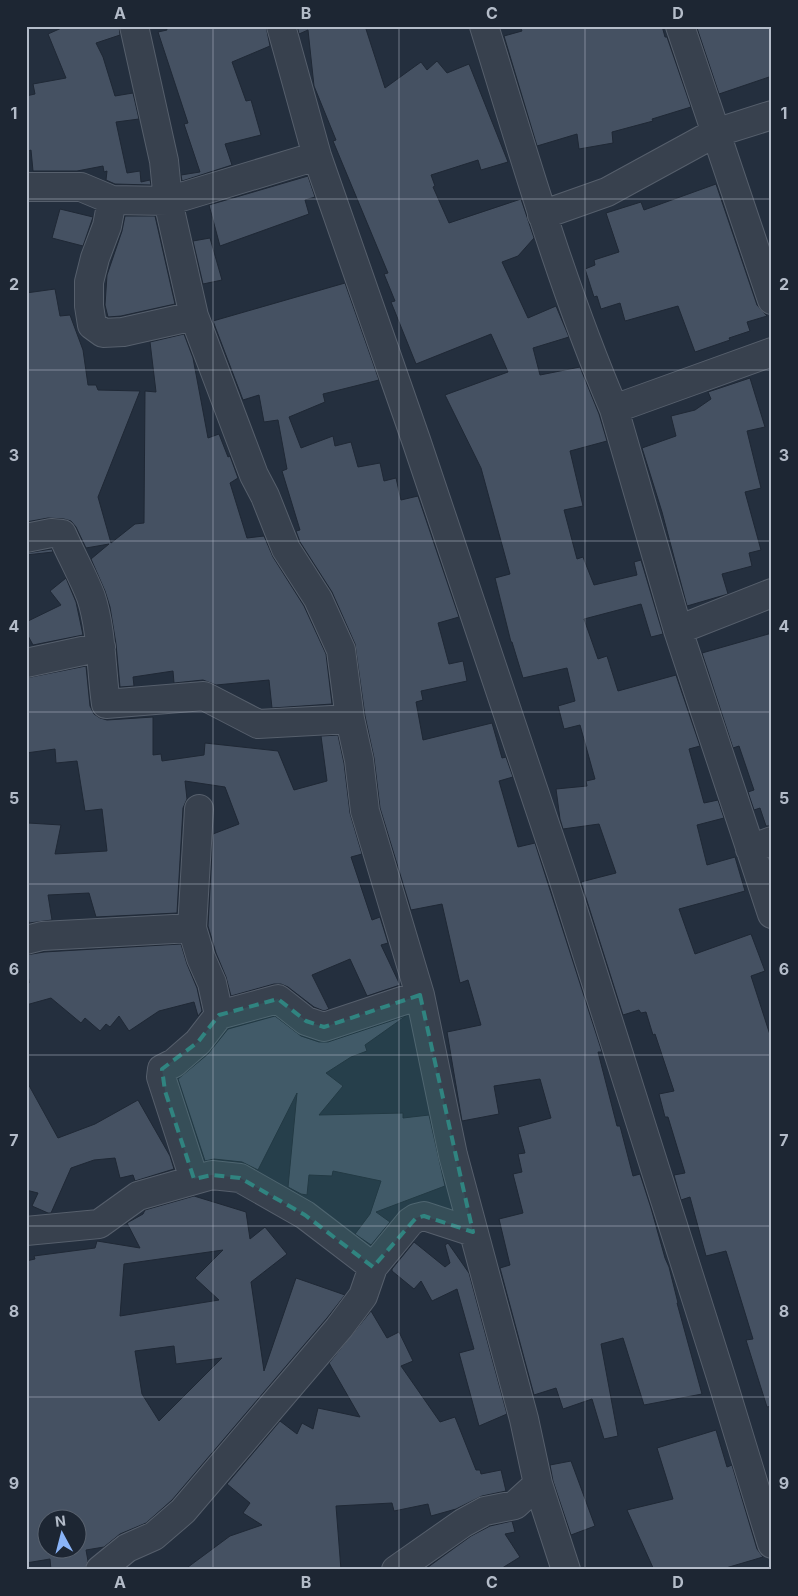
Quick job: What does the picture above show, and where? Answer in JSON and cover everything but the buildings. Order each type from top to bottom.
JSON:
[{"type":"street","points":[[134,26],[164,161],[168,201],[194,316],[239,439],[286,550],[318,599],[342,650],[350,719],[359,760],[365,811],[420,995],[453,1155],[524,1419],[538,1484],[566,1570]]},
{"type":"street","points":[[281,26],[317,156],[416,440],[563,878],[772,1544]]},
{"type":"street","points":[[484,26],[542,215],[601,379],[614,409],[678,630],[761,845],[772,914]]},
{"type":"street","points":[[680,26],[772,300]]},
{"type":"street","points":[[542,215],[607,192],[715,133],[772,114]]},
{"type":"street","points":[[26,187],[81,187],[112,200],[168,201],[317,156]]},
{"type":"street","points":[[112,200],[107,226],[95,258],[89,282],[89,306],[92,325],[103,333],[123,332],[194,316]]},
{"type":"street","points":[[614,409],[772,352]]},
{"type":"street","points":[[26,538],[51,533],[62,534],[91,598],[101,647],[102,677],[106,704],[204,696],[258,724],[350,719]]},
{"type":"street","points":[[678,630],[772,593]]},
{"type":"street","points":[[26,663],[101,647]]},
{"type":"street","points":[[199,809],[192,928],[201,958],[212,983],[219,1015]]},
{"type":"street","points":[[26,940],[42,936],[192,928]]},
{"type":"street","points":[[194,1179],[161,1077],[162,1069],[174,1063],[198,1042],[219,1015],[278,999],[306,1021],[324,1027],[420,995]]},
{"type":"street","points":[[26,1231],[99,1224],[138,1196],[212,1175],[240,1178],[305,1215],[373,1267]]},
{"type":"street","points":[[100,1570],[127,1548],[154,1536],[183,1512],[339,1328],[363,1296],[373,1267],[410,1222],[424,1216],[473,1232]]},
{"type":"street","points":[[396,1570],[485,1511],[514,1505],[538,1484]]},
{"type":"highlighted area","points":[[420,995],[473,1232],[424,1216],[416,1218],[373,1267],[305,1215],[240,1178],[212,1175],[194,1179],[165,1091],[162,1069],[198,1042],[219,1015],[278,999],[306,1021],[324,1027]]}]
